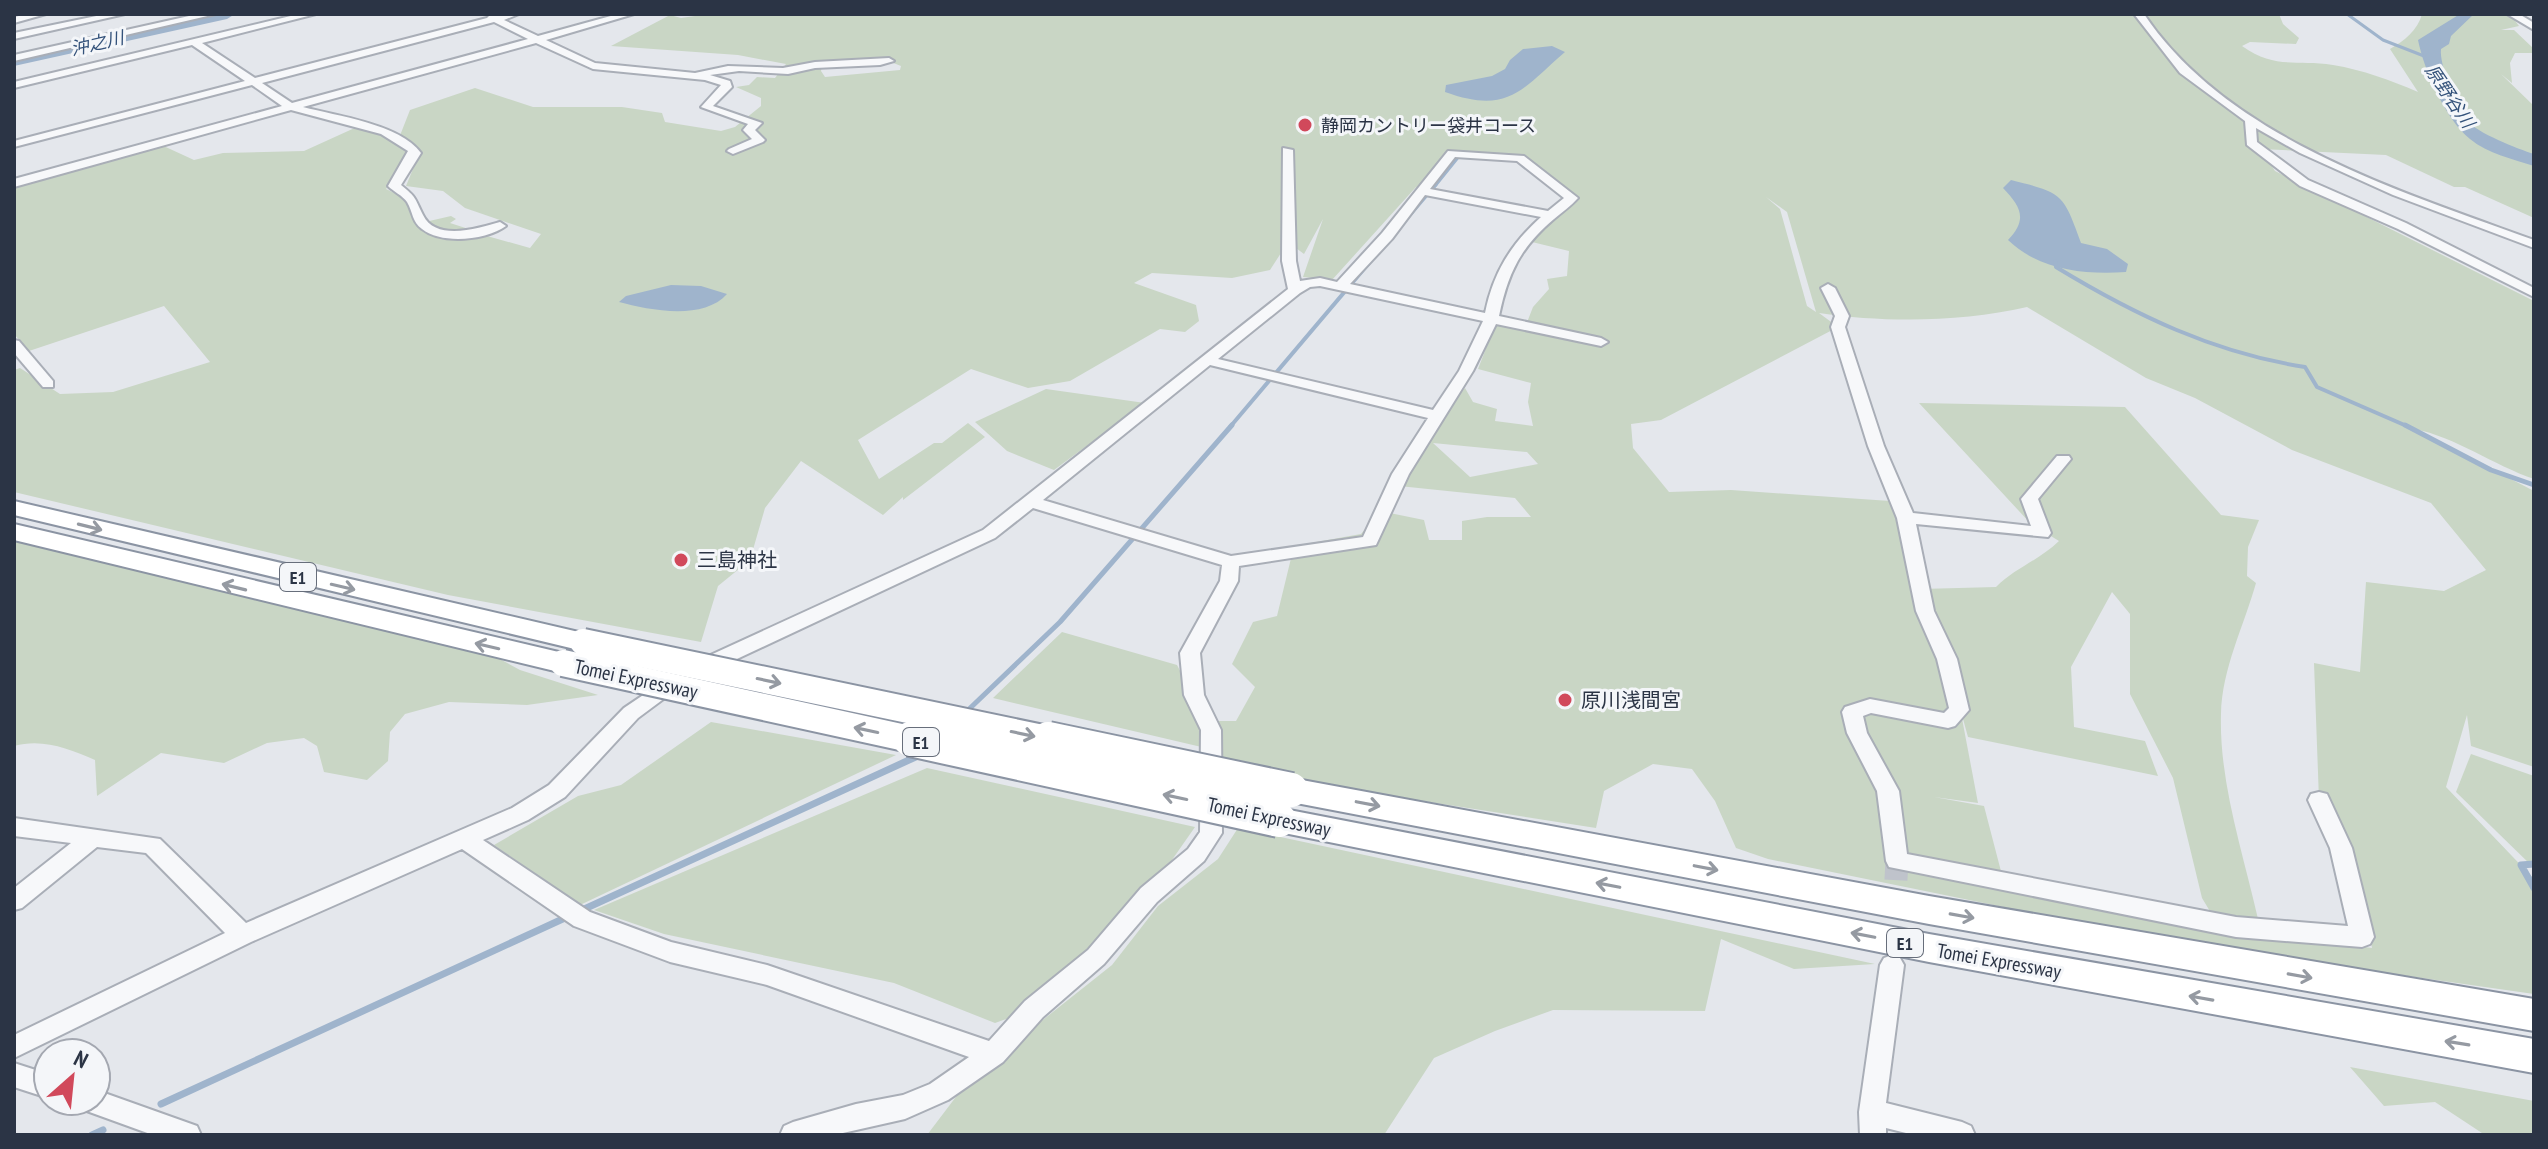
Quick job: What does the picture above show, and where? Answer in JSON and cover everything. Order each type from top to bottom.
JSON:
[{"type":"highway","name":"Tomei Expressway","points":[[14,508],[573,653]]},
{"type":"highway","name":"Tomei Expressway","points":[[14,532],[1285,805],[1929,948],[2534,1056]]},
{"type":"highway","name":"Tomei Expressway","points":[[1285,805],[1929,910],[2534,1015]]},
{"type":"street","points":[[14,20],[41,14]]},
{"type":"street","points":[[14,36],[120,14]]},
{"type":"street","points":[[14,58],[211,14]]},
{"type":"street","points":[[14,85],[311,14]]},
{"type":"street","points":[[14,144],[490,17],[514,14]]},
{"type":"street","points":[[14,183],[629,14]]},
{"type":"street","points":[[2139,14],[2187,74],[2250,119],[2355,173],[2534,244]]},
{"type":"street","points":[[2512,14],[2534,27]]},
{"type":"street","points":[[490,17],[593,66],[706,77],[726,83],[727,87],[707,103],[709,109],[756,123],[749,130],[759,140],[733,151]]},
{"type":"street","points":[[194,42],[291,107],[385,132],[412,149],[415,153],[394,186],[413,201],[415,216],[421,224],[461,236],[500,226]]},
{"type":"street","points":[[14,44],[27,55]]},
{"type":"street","points":[[693,78],[721,68],[756,66],[788,71],[815,65],[841,67],[889,61]]},
{"type":"street","points":[[2250,119],[2251,143],[2304,183],[2402,226],[2534,293]]},
{"type":"street","points":[[1287,150],[1289,261],[1295,290]]},
{"type":"street","points":[[1032,502],[1231,562],[1370,541],[1400,471],[1469,366],[1490,320],[1497,286],[1507,267],[1549,215],[1572,198],[1520,158],[1452,153],[1428,192],[1346,289]]},
{"type":"street","points":[[1428,192],[1549,215]]},
{"type":"street","points":[[14,1047],[243,935],[520,814],[557,791],[631,713],[687,674],[989,534],[1307,283],[1601,342]]},
{"type":"street","points":[[1828,288],[1842,316],[1838,327],[1876,446],[1906,518],[1920,590],[1947,659],[1959,710],[1948,721],[1870,706],[1852,712],[1857,733],[1888,791],[1897,861],[2236,927],[2362,937],[2341,848],[2319,800]]},
{"type":"street","points":[[14,344],[48,384]]},
{"type":"street","points":[[1210,361],[1437,416]]},
{"type":"street","points":[[1906,518],[2042,533],[2029,499],[2063,459]]},
{"type":"street","points":[[793,1135],[856,1116],[905,1107],[939,1092],[994,1054],[1034,1009],[1096,957],[1149,895],[1196,855],[1211,833],[1211,730],[1194,695],[1190,653],[1229,581],[1231,562]]},
{"type":"street","points":[[14,827],[152,845],[243,935]]},
{"type":"street","points":[[14,901],[93,838]]},
{"type":"street","points":[[465,839],[575,915],[670,952],[767,975],[994,1054]]},
{"type":"street","points":[[1892,965],[1872,1124],[1962,1135]]},
{"type":"street","points":[[112,1108],[188,1135]]},
{"type":"green space","points":[[709,14],[2279,14],[2283,24],[2299,38],[2296,44],[2250,42],[2242,46],[2276,61],[2344,67],[2418,92],[2390,49],[2410,34],[2422,14],[2510,14],[2519,26],[2501,30],[2514,30],[2534,49],[2534,53],[2515,53],[2510,63],[2512,83],[2501,74],[2534,106],[2534,218],[2465,187],[2454,187],[2386,155],[2261,149],[2275,171],[2534,301],[2534,479],[2445,438],[2414,429],[2534,491],[2534,767],[2471,746],[2467,715],[2446,787],[2534,879],[2534,994],[2303,961],[2048,916],[1768,859],[1736,848],[1715,801],[1692,769],[1653,764],[1604,791],[1596,828],[1339,788],[1211,754],[1210,749],[993,698],[1062,632],[1177,665],[1206,721],[1236,721],[1255,687],[1232,664],[1253,622],[1277,616],[1294,546],[1361,534],[1380,511],[1424,520],[1429,540],[1462,540],[1462,521],[1487,517],[1531,517],[1515,498],[1399,486],[1400,471],[1465,388],[1473,402],[1497,409],[1495,421],[1533,426],[1528,402],[1531,383],[1478,369],[1497,320],[1526,325],[1533,307],[1549,289],[1547,279],[1567,276],[1569,251],[1532,242],[1549,215],[1576,198],[1520,158],[1452,153],[1425,185],[1416,187],[1332,280],[1303,277],[1323,219],[1304,254],[1296,248],[1293,222],[1290,239],[1270,270],[1232,278],[1152,273],[1134,283],[1196,305],[1199,321],[1185,332],[1160,329],[1070,381],[1028,388],[971,369],[858,440],[879,479],[934,443],[942,443],[968,423],[985,437],[883,515],[801,461],[765,508],[750,560],[718,586],[701,642],[448,595],[14,492],[14,370],[20,368],[60,394],[113,392],[210,362],[164,306],[29,351],[14,334],[14,183],[157,143],[194,160],[223,153],[304,151],[359,126],[381,134],[407,151],[405,161],[386,189],[409,200],[425,222],[451,216],[456,219],[450,223],[478,232],[456,235],[425,223],[450,238],[487,236],[530,248],[541,234],[465,208],[443,191],[406,186],[420,152],[399,138],[410,110],[475,88],[533,107],[622,107],[662,113],[665,122],[721,131],[735,127],[761,106],[761,98],[736,87],[749,85],[757,77],[775,78],[786,64],[738,55],[611,46],[670,15],[681,18]],"holes":[[[891,62],[901,66],[900,70],[825,77],[822,66]],[[1766,197],[1787,212],[1816,312],[1807,306],[1780,209]],[[2027,307],[2146,378],[2195,398],[2292,450],[2431,503],[2486,570],[2444,591],[2366,582],[2360,672],[2314,663],[2319,800],[2362,892],[2372,948],[2207,926],[2003,879],[1984,806],[1934,797],[1978,803],[1960,708],[1968,737],[2158,776],[2145,741],[2074,727],[2071,667],[2112,592],[2130,614],[2130,694],[2173,778],[2202,898],[2217,923],[2258,919],[2228,792],[2221,714],[2229,664],[2256,583],[2247,576],[2248,547],[2259,520],[2221,515],[2125,407],[1919,403],[2031,524],[2059,541],[1996,587],[1921,589],[1890,501],[1731,490],[1669,492],[1633,448],[1631,424],[1661,420],[1838,327],[1819,313],[1924,319]],[[1433,443],[1527,452],[1538,464],[1470,477]]]},
{"type":"green space","points":[[1046,389],[1145,403],[1054,470],[1007,451],[975,422]]},
{"type":"green space","points":[[14,537],[498,658],[520,670],[598,695],[527,705],[449,702],[405,714],[390,732],[388,761],[367,780],[324,772],[317,746],[304,738],[267,743],[224,763],[161,753],[97,796],[95,760],[46,744],[14,746]]},
{"type":"green space","points":[[711,722],[896,755],[580,905],[494,845],[578,796],[621,785]]},
{"type":"green space","points":[[2471,754],[2534,776],[2534,868],[2456,792]]},
{"type":"green space","points":[[927,768],[1195,827],[1139,907],[1034,1009],[995,1023],[894,983],[664,934],[594,910]]},
{"type":"green space","points":[[1238,828],[1875,964],[1794,969],[1721,939],[1705,1011],[1553,1010],[1495,1031],[1434,1058],[1384,1135],[927,1135],[971,1077],[1112,965],[1158,906],[1218,859]]},
{"type":"green space","points":[[2350,1067],[2534,1101],[2534,1135],[2485,1135],[2435,1102],[2384,1106]]},
{"type":"water","name":"原野谷川","points":[[2460,14],[2474,14],[2441,49],[2445,75],[2458,106],[2471,125],[2534,154],[2534,166],[2493,152],[2470,139],[2461,131],[2437,94],[2418,40]]},
{"type":"water","points":[[1552,46],[1565,52],[1513,94],[1485,101],[1445,92],[1446,85],[1492,76],[1505,69],[1523,49]]},
{"type":"water","points":[[2011,180],[2041,188],[2059,198],[2070,214],[2081,243],[2107,249],[2128,264],[2126,272],[2063,268],[2020,250],[2008,240],[2020,219],[2018,207],[2003,188]]},
{"type":"water","points":[[671,285],[701,286],[727,294],[704,308],[690,311],[660,310],[619,302],[626,296]]},
{"type":"waterway","name":"沖之川","points":[[14,61],[227,14]]},
{"type":"waterway","points":[[2347,14],[2383,40],[2424,56]]},
{"type":"waterway","points":[[1435,186],[1460,155]]},
{"type":"waterway","points":[[1230,427],[1436,184]]},
{"type":"waterway","points":[[2055,261],[2056,267],[2146,316],[2207,342],[2271,361],[2305,367],[2317,387],[2408,427]]},
{"type":"waterway","points":[[965,713],[1060,622],[1232,425]]},
{"type":"waterway","points":[[2408,427],[2491,470],[2534,485]]},
{"type":"waterway","points":[[580,911],[920,755]]},
{"type":"waterway","points":[[2534,864],[2521,865],[2534,888]]},
{"type":"waterway","points":[[161,1104],[567,917]]},
{"type":"waterway","points":[[92,1135],[103,1130]]},
{"type":"tunnel","points":[[1892,950],[1897,861]]},
{"type":"place","name":"静岡カントリー袋井コース","points":[[1305,125]]},
{"type":"place","name":"三島神社","points":[[681,560]]},
{"type":"place","name":"原川浅間宮","points":[[1565,700]]}]
